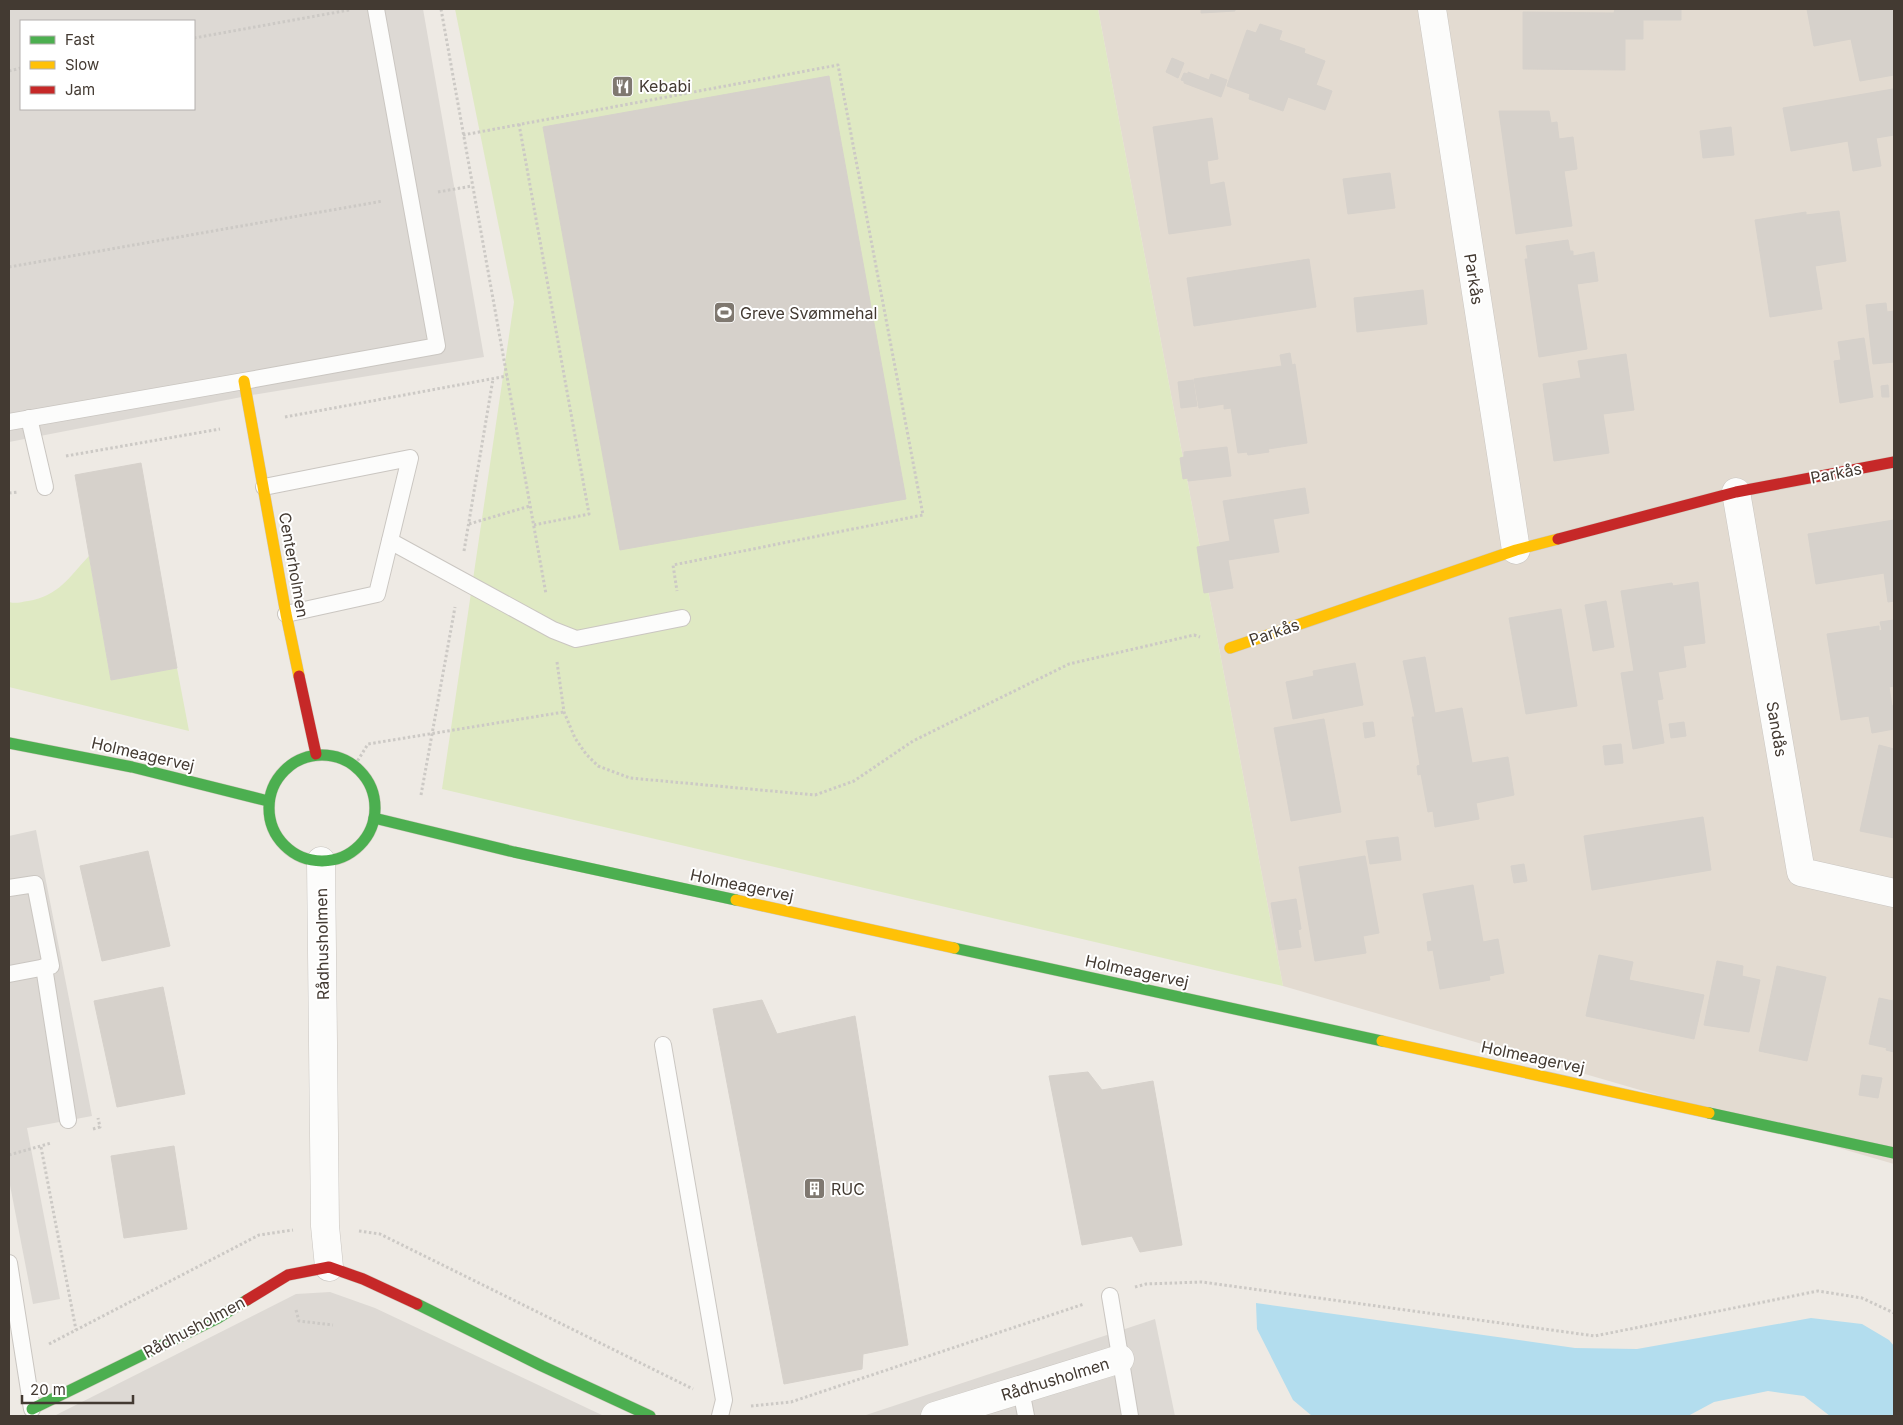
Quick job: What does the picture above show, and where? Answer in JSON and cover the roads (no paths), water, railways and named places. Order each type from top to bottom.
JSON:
[{"type":"street","name":"Parkås","points":[[1432,9],[1516,550]]},
{"type":"street","name":"Centerholmen","points":[[244,381],[286,614],[316,754]]},
{"type":"street","name":"Parkås","points":[[1230,648],[1516,550],[1736,492],[1894,462]]},
{"type":"street","name":"Sandås","points":[[1736,492],[1801,872],[1894,892]]},
{"type":"street","name":"Holmeagervej","points":[[9,743],[132,767],[268,801]]},
{"type":"street","points":[[316,754],[337,756],[355,765],[368,780],[374,798],[374,818],[368,835],[356,850],[340,858],[321,861],[303,858],[288,849],[276,836],[270,819],[268,801],[274,784],[284,769],[299,759],[316,754]]},
{"type":"street","name":"Holmeagervej","points":[[374,818],[514,852],[1894,1153]]},
{"type":"street","name":"Rådhusholmen","points":[[32,1408],[218,1318],[288,1275],[328,1267],[325,1226],[321,861]]},
{"type":"street","points":[[328,1267],[363,1279],[389,1291],[542,1366],[650,1416]]},
{"type":"street","name":"Rådhusholmen","points":[[935,1416],[1120,1359]]},
{"type":"lane","points":[[9,422],[437,346],[376,9]]},
{"type":"lane","points":[[29,418],[45,487]]},
{"type":"lane","points":[[264,487],[410,458],[377,594],[286,614]]},
{"type":"lane","points":[[390,541],[553,630],[576,639],[682,618]]},
{"type":"lane","points":[[9,888],[35,884],[51,966],[9,974]]},
{"type":"lane","points":[[44,967],[68,1120]]},
{"type":"lane","points":[[663,1045],[722,1408]]},
{"type":"lane","name":"Rådhusholmen","points":[[9,1263],[19,1350],[32,1408]]},
{"type":"lane","points":[[1110,1296],[1120,1359]]},
{"type":"lane","name":"Rådhusholmen","points":[[1120,1359],[1130,1416]]},
{"type":"lane","points":[[1021,1390],[1026,1416]]},
{"type":"water","points":[[1256,1303],[1575,1348],[1637,1349],[1811,1318],[1862,1324],[1889,1340],[1894,1346],[1894,1416],[1830,1416],[1804,1396],[1768,1391],[1714,1402],[1688,1416],[1312,1416],[1293,1400],[1257,1329]]},
{"type":"place","name":"Kebabi","points":[[623,86]]},
{"type":"place","name":"Greve Svømmehal","points":[[724,313]]},
{"type":"place","name":"RUC","points":[[815,1189]]}]
